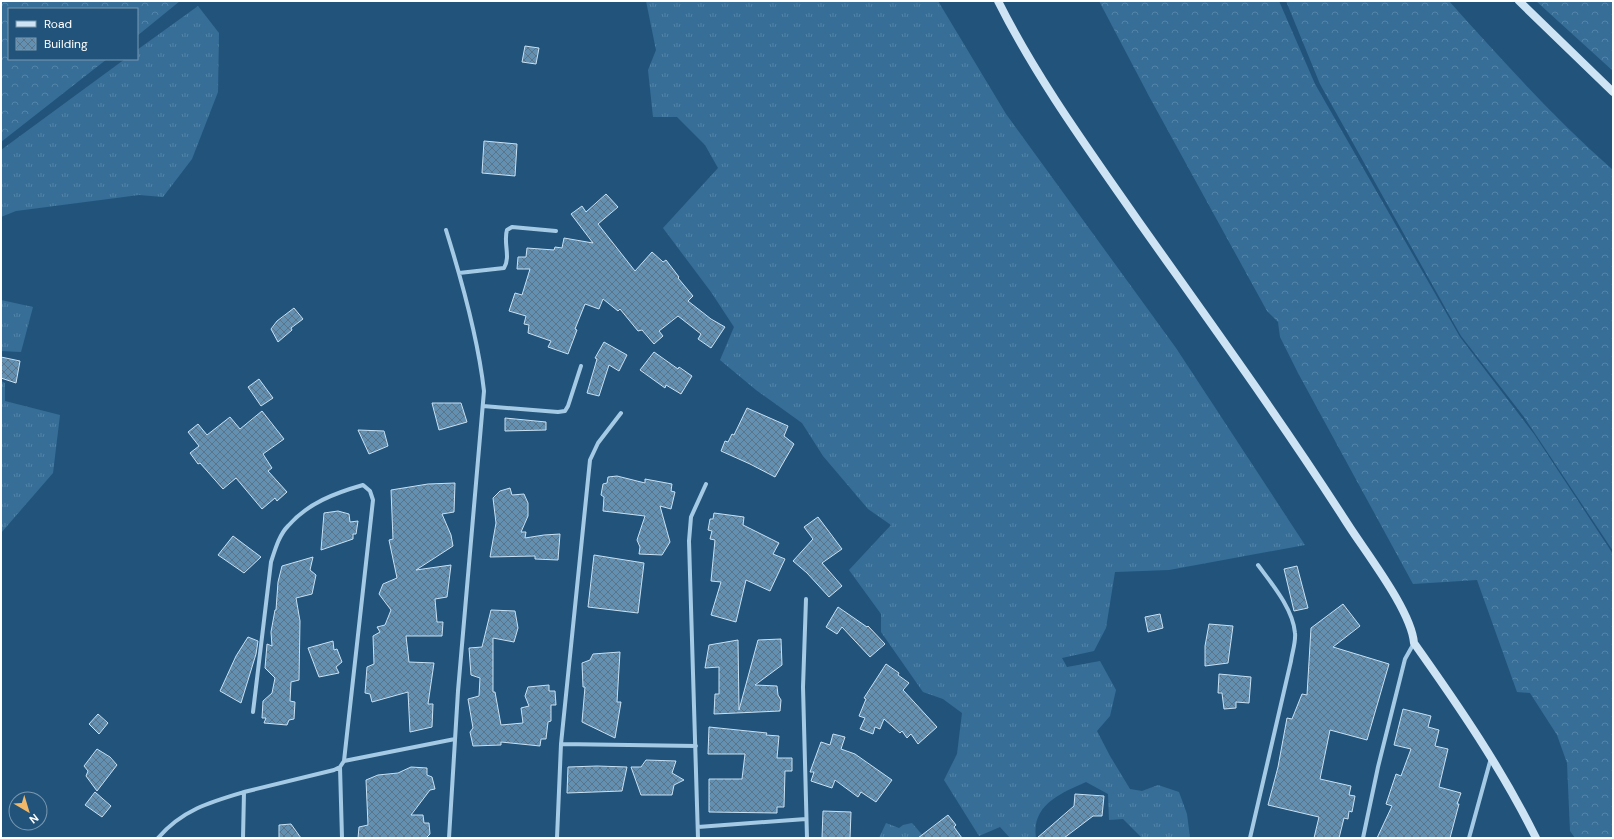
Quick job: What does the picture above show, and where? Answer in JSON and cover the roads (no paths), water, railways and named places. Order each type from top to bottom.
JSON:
[{"type":"main road","points":[[998,1],[1017,38],[1071,126],[1321,483],[1394,596],[1413,633],[1414,643],[1452,696],[1491,757],[1536,838]]},
{"type":"main road","points":[[1519,1],[1613,92]]},
{"type":"street","points":[[460,273],[504,268],[507,264],[506,235],[507,230],[512,227],[556,231]]},
{"type":"street","points":[[446,230],[460,273],[481,368],[484,391],[455,739],[449,838]]},
{"type":"street","points":[[483,406],[558,412],[565,411],[581,366]]},
{"type":"street","points":[[557,838],[561,744],[590,460],[598,443],[621,413]]},
{"type":"street","points":[[698,838],[689,541],[691,518],[706,484]]},
{"type":"street","points":[[158,838],[187,812],[214,801],[244,792],[334,770],[340,767],[344,761],[373,500],[370,491],[363,485],[338,492],[319,501],[303,512],[287,526],[278,544],[271,562],[253,712]]},
{"type":"street","points":[[1250,838],[1291,661],[1295,633],[1289,613],[1278,592],[1258,565]]},
{"type":"street","points":[[806,599],[803,687],[807,838]]},
{"type":"street","points":[[1363,838],[1378,767],[1405,660],[1414,643]]},
{"type":"street","points":[[344,761],[455,739]]},
{"type":"street","points":[[561,744],[696,746]]},
{"type":"street","points":[[1469,838],[1491,757]]},
{"type":"street","points":[[340,767],[342,838]]},
{"type":"street","points":[[243,838],[244,792]]},
{"type":"street","points":[[698,826],[806,820]]}]
